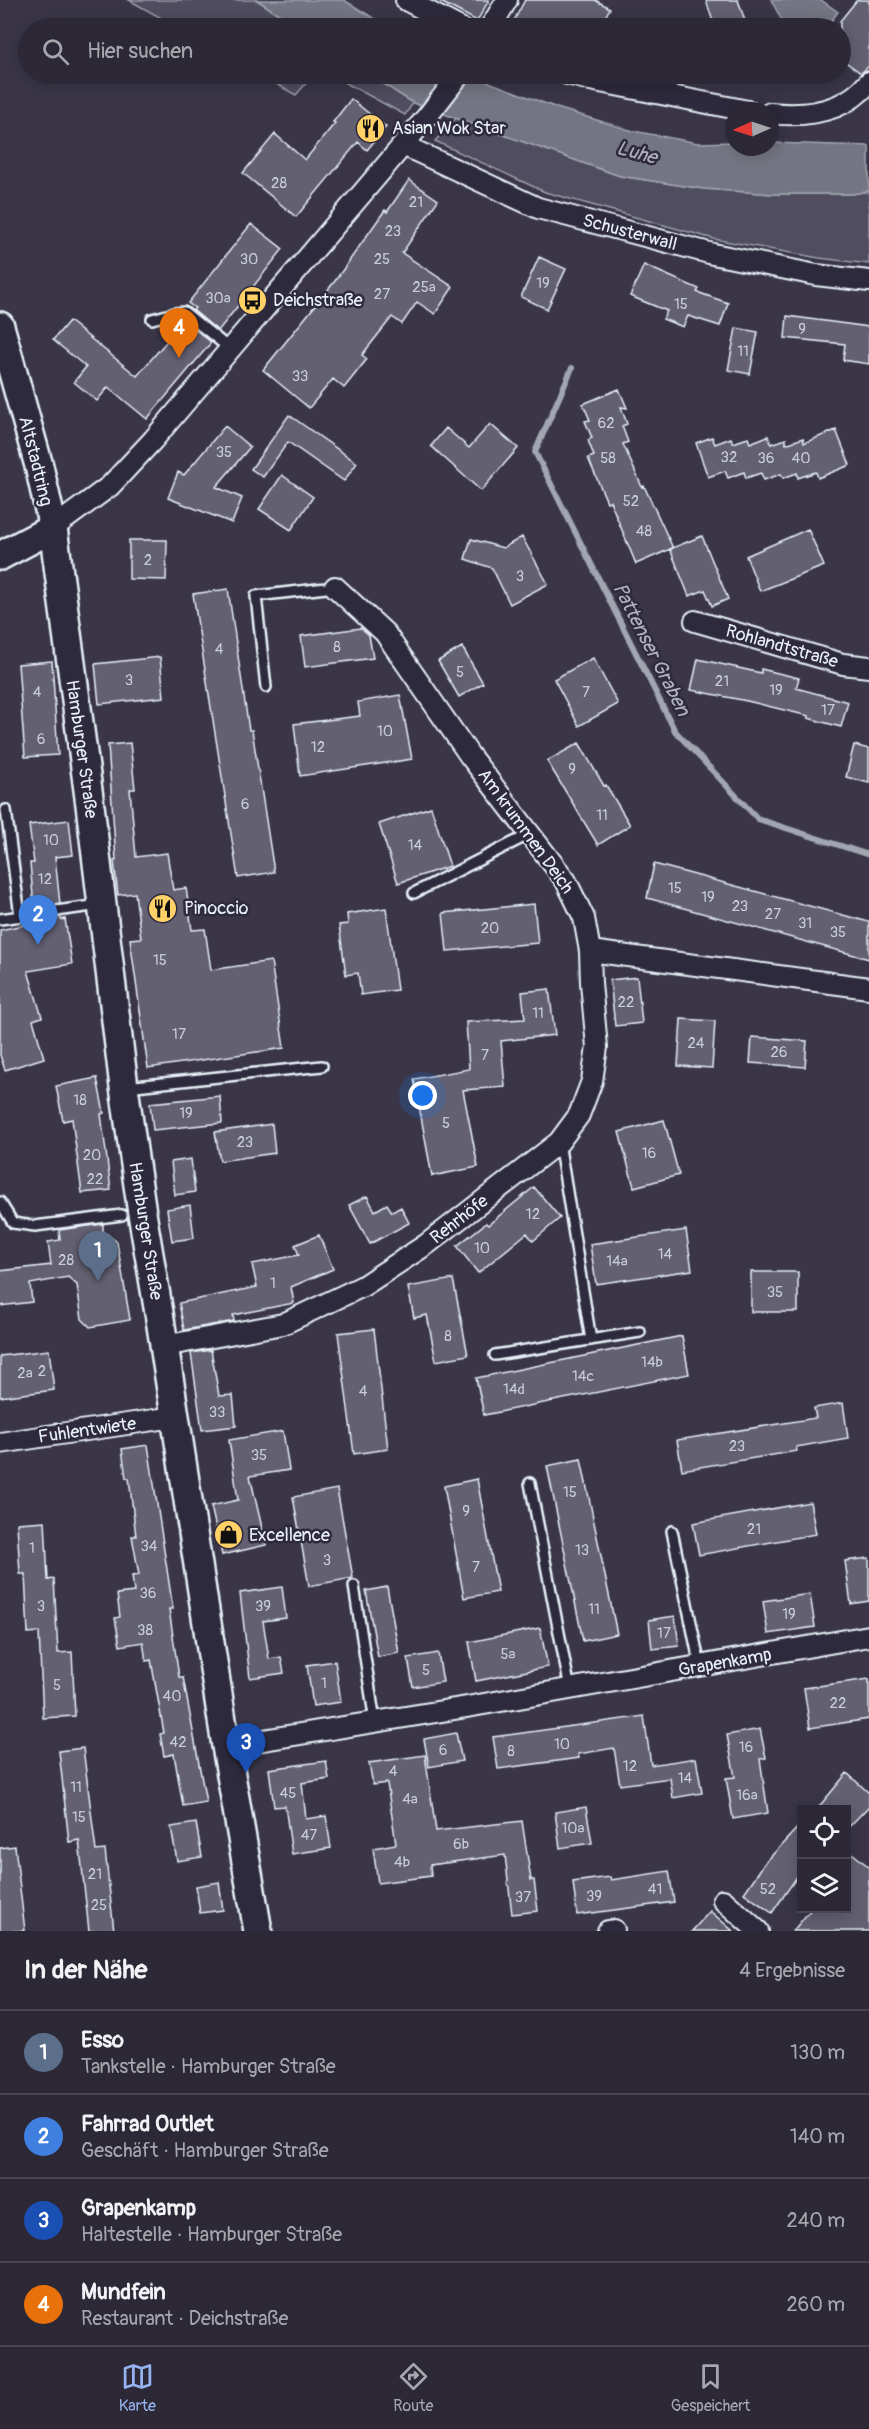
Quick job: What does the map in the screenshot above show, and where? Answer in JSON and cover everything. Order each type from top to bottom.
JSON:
[{"type":"main road","name":"Altstadtring","points":[[0,326],[39,466],[53,528]]},
{"type":"main road","points":[[0,556],[53,528]]},
{"type":"main road","name":"Hamburger Straße","points":[[53,528],[123,1087],[226,1746],[258,1931]]},
{"type":"street","points":[[406,0],[441,18]]},
{"type":"street","points":[[496,18],[507,0]]},
{"type":"street","points":[[53,528],[110,486],[153,440],[452,84]]},
{"type":"street","points":[[610,84],[725,106]]},
{"type":"street","points":[[779,113],[815,113],[844,104],[868,84]]},
{"type":"street","name":"Schusterwall","points":[[403,145],[537,208],[713,254],[816,274],[869,281]]},
{"type":"street","name":"Am krummen Deich","points":[[335,587],[385,633],[471,756],[566,881],[584,918],[590,951]]},
{"type":"street","name":"Rohlandtstraße","points":[[695,621],[843,664],[869,668]]},
{"type":"street","points":[[590,951],[869,988]]},
{"type":"street","name":"Rehrhöfe","points":[[164,1346],[283,1324],[363,1286],[427,1244],[559,1142],[579,1115],[592,1081],[597,1047],[590,951]]},
{"type":"street","name":"Fuhlentwiete","points":[[0,1443],[174,1417]]},
{"type":"street","name":"Grapenkamp","points":[[226,1746],[570,1689],[869,1636]]},
{"type":"street","points":[[723,1900],[758,1931]]},
{"type":"lane","points":[[152,319],[184,312],[230,349]]},
{"type":"lane","points":[[266,687],[256,596],[335,587]]},
{"type":"lane","points":[[6,810],[20,916]]},
{"type":"lane","points":[[414,893],[531,834]]},
{"type":"lane","points":[[0,919],[102,905]]},
{"type":"lane","points":[[123,1087],[322,1066]]},
{"type":"lane","points":[[559,1142],[591,1340]]},
{"type":"lane","points":[[0,1202],[13,1222],[35,1226],[122,1215]]},
{"type":"lane","points":[[495,1355],[640,1332]]},
{"type":"lane","points":[[530,1483],[570,1689]]},
{"type":"lane","points":[[672,1532],[700,1666]]},
{"type":"lane","points":[[354,1586],[375,1722]]},
{"type":"shaded area","points":[[129,0],[257,0],[285,18],[161,18]]},
{"type":"shaded area","points":[[276,84],[305,84],[296,95]]},
{"type":"shaded area","points":[[348,84],[384,84],[413,103],[405,115]]},
{"type":"shaded area","points":[[456,118],[620,176],[704,189],[774,194],[852,194],[869,191],[869,264],[819,258],[714,239],[545,192],[435,141]]},
{"type":"water","points":[[257,0],[344,0],[374,18],[285,18]]},
{"type":"water","points":[[771,0],[821,0],[838,12],[834,18],[781,18]]},
{"type":"water","name":"Luhe","points":[[384,84],[494,84],[557,108],[633,131],[698,143],[725,142],[725,156],[779,156],[779,143],[869,146],[869,191],[852,194],[774,194],[704,189],[620,176],[413,103]]},
{"type":"building","points":[[437,0],[489,0],[479,18],[471,18]]},
{"type":"building","points":[[525,0],[595,0],[610,8],[604,18],[515,18]]},
{"type":"building","points":[[706,0],[738,0],[744,18],[712,18]]},
{"type":"building","points":[[857,0],[869,0],[869,66],[861,73],[851,66],[851,18],[842,18]]},
{"type":"building","points":[[351,99],[386,127],[367,150],[358,142],[296,217],[243,173],[275,134],[305,160]]},
{"type":"building","points":[[409,180],[438,200],[402,253],[453,287],[435,314],[417,302],[402,324],[392,317],[362,355],[367,359],[344,388],[333,379],[309,408],[263,370],[335,281]]},
{"type":"building","points":[[251,224],[283,249],[218,331],[188,303]]},
{"type":"building","points":[[539,257],[566,269],[547,309],[521,297]]},
{"type":"building","points":[[644,265],[699,289],[697,292],[728,303],[720,326],[688,316],[683,327],[663,319],[667,311],[630,296]]},
{"type":"building","points":[[787,316],[869,327],[869,364],[843,360],[845,344],[785,338]]},
{"type":"building","points":[[69,321],[137,376],[184,321],[210,341],[210,344],[147,419],[108,387],[97,401],[74,382],[86,367],[53,340]]},
{"type":"building","points":[[736,328],[758,332],[750,374],[728,370]]},
{"type":"building","points":[[619,389],[627,408],[621,407],[627,424],[622,426],[628,442],[623,444],[673,548],[636,564],[610,501],[607,502],[588,458],[594,456],[588,440],[592,438],[585,421],[590,420],[583,404]]},
{"type":"building","points":[[289,415],[357,463],[344,481],[288,442],[263,477],[251,469]]},
{"type":"building","points":[[490,424],[518,448],[481,491],[431,446],[446,428],[469,448]]},
{"type":"building","points":[[225,426],[250,447],[216,487],[242,498],[232,523],[168,498],[178,472],[184,475]]},
{"type":"building","points":[[836,430],[850,465],[818,478],[816,472],[798,478],[797,473],[783,478],[781,474],[764,480],[761,473],[746,478],[744,472],[728,478],[725,471],[708,477],[696,443],[712,437],[715,444],[731,438],[733,443],[748,438],[750,443],[768,436],[771,444],[786,439],[786,444],[803,438],[804,443]]},
{"type":"building","points":[[282,475],[313,497],[291,530],[259,509]]},
{"type":"building","points":[[808,529],[824,566],[760,591],[746,556]]},
{"type":"building","points":[[702,536],[728,599],[712,606],[705,590],[689,596],[670,549]]},
{"type":"building","points":[[522,537],[548,584],[510,604],[492,568],[465,559],[471,539],[503,548]]},
{"type":"building","points":[[129,540],[167,540],[166,580],[129,579]]},
{"type":"building","points":[[228,589],[249,730],[252,730],[274,872],[238,878],[193,594]]},
{"type":"building","points":[[361,628],[369,635],[373,658],[305,667],[301,636]]},
{"type":"building","points":[[462,647],[483,683],[459,697],[438,661]]},
{"type":"building","points":[[160,657],[164,697],[99,704],[95,664]]},
{"type":"building","points":[[593,658],[618,704],[579,726],[554,679]]},
{"type":"building","points":[[698,659],[761,673],[761,669],[799,678],[796,688],[848,702],[841,727],[808,718],[809,716],[691,690]]},
{"type":"building","points":[[52,661],[58,755],[25,757],[18,664]]},
{"type":"building","points":[[400,695],[412,759],[300,776],[294,724],[360,716],[358,702]]},
{"type":"building","points":[[130,743],[135,789],[130,789],[136,857],[167,853],[173,890],[186,888],[192,930],[205,929],[211,970],[271,961],[284,1048],[148,1068],[130,939],[141,938],[135,893],[118,895],[114,861],[116,860],[108,745]]},
{"type":"building","points":[[579,743],[630,825],[598,845],[547,761]]},
{"type":"building","points":[[854,745],[869,749],[869,783],[846,777]]},
{"type":"building","points":[[431,807],[450,866],[398,883],[379,824]]},
{"type":"building","points":[[69,820],[73,855],[55,857],[60,904],[34,907],[30,863],[34,863],[29,825]]},
{"type":"building","points":[[654,864],[869,922],[869,959],[647,898]]},
{"type":"building","points":[[534,904],[538,943],[447,951],[443,913]]},
{"type":"building","points":[[386,908],[397,990],[361,995],[358,973],[346,975],[339,925],[348,924],[347,914]]},
{"type":"building","points":[[61,917],[61,920],[65,919],[72,964],[28,971],[42,1017],[33,1020],[44,1058],[5,1070],[0,1055],[0,930]]},
{"type":"building","points":[[637,977],[642,1023],[615,1026],[610,980]]},
{"type":"building","points":[[549,989],[555,1035],[501,1041],[505,1087],[463,1090],[478,1167],[432,1176],[414,1079],[469,1069],[466,1022],[525,1019],[522,992]]},
{"type":"building","points":[[681,1019],[715,1021],[712,1068],[678,1066]]},
{"type":"building","points":[[752,1037],[807,1041],[805,1067],[750,1063]]},
{"type":"building","points":[[97,1078],[104,1113],[101,1114],[111,1190],[82,1193],[72,1119],[63,1121],[56,1086]]},
{"type":"building","points":[[220,1096],[222,1123],[153,1130],[150,1103]]},
{"type":"building","points":[[664,1120],[679,1175],[634,1187],[619,1132]]},
{"type":"building","points":[[272,1124],[275,1153],[220,1161],[215,1132]]},
{"type":"building","points":[[191,1159],[195,1192],[175,1195],[171,1162]]},
{"type":"building","points":[[534,1187],[560,1218],[533,1241],[527,1233],[478,1273],[457,1246],[486,1223],[488,1225]]},
{"type":"building","points":[[367,1196],[375,1211],[387,1204],[392,1212],[401,1207],[409,1223],[370,1244],[349,1205]]},
{"type":"building","points":[[190,1205],[194,1238],[172,1241],[167,1209]]},
{"type":"building","points":[[103,1224],[103,1231],[117,1242],[130,1320],[90,1327],[82,1319],[77,1285],[68,1277],[30,1284],[32,1302],[0,1306],[0,1271],[51,1265],[48,1242],[60,1240],[59,1230]]},
{"type":"building","points":[[686,1230],[692,1270],[596,1284],[590,1244]]},
{"type":"building","points":[[319,1235],[333,1269],[291,1287],[294,1303],[233,1315],[234,1321],[184,1330],[179,1303],[257,1287],[252,1264],[299,1255],[295,1245]]},
{"type":"building","points":[[751,1272],[798,1272],[798,1312],[751,1312]]},
{"type":"building","points":[[453,1279],[468,1355],[436,1361],[427,1315],[414,1318],[408,1287]]},
{"type":"building","points":[[374,1329],[388,1449],[354,1454],[338,1333]]},
{"type":"building","points":[[682,1336],[689,1374],[484,1415],[476,1378]]},
{"type":"building","points":[[49,1350],[54,1390],[0,1397],[0,1356]]},
{"type":"building","points":[[211,1350],[219,1396],[233,1395],[236,1426],[202,1430],[191,1353]]},
{"type":"building","points":[[843,1403],[848,1438],[796,1447],[797,1451],[682,1470],[677,1440],[816,1418],[814,1408]]},
{"type":"building","points":[[283,1431],[289,1470],[250,1476],[266,1545],[222,1555],[211,1506],[238,1500],[229,1440]]},
{"type":"building","points":[[148,1445],[173,1609],[169,1609],[179,1677],[183,1677],[206,1802],[183,1806],[174,1754],[164,1756],[160,1734],[164,1733],[151,1660],[146,1661],[143,1642],[120,1646],[115,1618],[120,1617],[117,1594],[134,1592],[132,1576],[139,1575],[132,1536],[136,1536],[129,1478],[126,1478],[122,1449]]},
{"type":"building","points":[[581,1459],[617,1634],[583,1641],[547,1466]]},
{"type":"building","points":[[477,1479],[498,1592],[464,1598],[444,1486]]},
{"type":"building","points":[[337,1489],[353,1578],[309,1586],[293,1497]]},
{"type":"building","points":[[810,1502],[816,1534],[699,1555],[693,1523]]},
{"type":"building","points":[[45,1521],[48,1580],[54,1579],[58,1653],[72,1652],[75,1716],[43,1718],[39,1632],[28,1633],[25,1574],[20,1574],[17,1523]]},
{"type":"building","points":[[869,1558],[869,1601],[851,1604],[845,1561]]},
{"type":"building","points":[[282,1587],[286,1618],[263,1621],[269,1659],[281,1657],[284,1673],[250,1678],[240,1593]]},
{"type":"building","points":[[387,1587],[399,1653],[378,1657],[366,1591]]},
{"type":"building","points":[[810,1594],[815,1627],[768,1634],[763,1601]]},
{"type":"building","points":[[675,1616],[679,1646],[652,1649],[649,1620]]},
{"type":"building","points":[[540,1628],[548,1667],[476,1681],[469,1642]]},
{"type":"building","points":[[438,1653],[443,1682],[413,1687],[408,1658]]},
{"type":"building","points":[[335,1661],[341,1702],[313,1706],[307,1665]]},
{"type":"building","points":[[869,1679],[869,1719],[810,1728],[804,1688]]},
{"type":"building","points":[[644,1716],[651,1765],[696,1758],[702,1793],[673,1798],[670,1778],[620,1785],[614,1748],[578,1754],[579,1758],[498,1769],[493,1737]]},
{"type":"building","points":[[760,1729],[766,1758],[760,1759],[768,1813],[733,1819],[726,1778],[735,1777],[727,1735]]},
{"type":"building","points":[[456,1733],[462,1761],[429,1767],[424,1739]]},
{"type":"building","points":[[83,1748],[96,1851],[105,1850],[114,1931],[89,1931],[79,1840],[69,1842],[59,1751]]},
{"type":"building","points":[[425,1755],[436,1831],[522,1821],[538,1911],[512,1914],[505,1855],[430,1865],[431,1876],[378,1883],[373,1848],[396,1844],[387,1783],[373,1785],[369,1763]]},
{"type":"building","points":[[326,1761],[329,1779],[302,1783],[306,1819],[326,1816],[331,1848],[292,1854],[285,1806],[274,1807],[269,1769]]},
{"type":"building","points":[[847,1773],[869,1793],[869,1806],[851,1825],[851,1805],[820,1805]]},
{"type":"building","points":[[586,1807],[592,1843],[560,1848],[555,1812]]},
{"type":"building","points":[[196,1823],[202,1857],[177,1861],[171,1827]]},
{"type":"building","points":[[797,1828],[797,1877],[772,1913],[744,1893],[764,1864]]},
{"type":"building","points":[[15,1846],[25,1931],[0,1931],[0,1848]]},
{"type":"building","points":[[851,1852],[869,1867],[869,1931],[793,1931],[808,1913],[851,1913]]},
{"type":"building","points":[[669,1871],[674,1902],[577,1915],[573,1882],[610,1877],[611,1880]]},
{"type":"building","points":[[219,1882],[223,1910],[200,1913],[196,1886]]},
{"type":"building","points":[[710,1911],[733,1931],[692,1931]]},
{"type":"waterway","name":"Pattenser Graben","points":[[572,368],[535,452],[675,731],[758,819],[869,855]]},
{"type":"place","name":"Asian Wok Star","points":[[371,128]]},
{"type":"place","name":"Deichstraße","points":[[252,300]]},
{"type":"place","name":"Mundfein","points":[[179,358]]},
{"type":"place","name":"Pinoccio","points":[[163,908]]},
{"type":"place","name":"Fahrrad Outlet","points":[[38,945]]},
{"type":"place","name":"Esso","points":[[98,1281]]},
{"type":"place","name":"Excellence","points":[[228,1535]]},
{"type":"place","name":"Grapenkamp","points":[[246,1773]]}]
